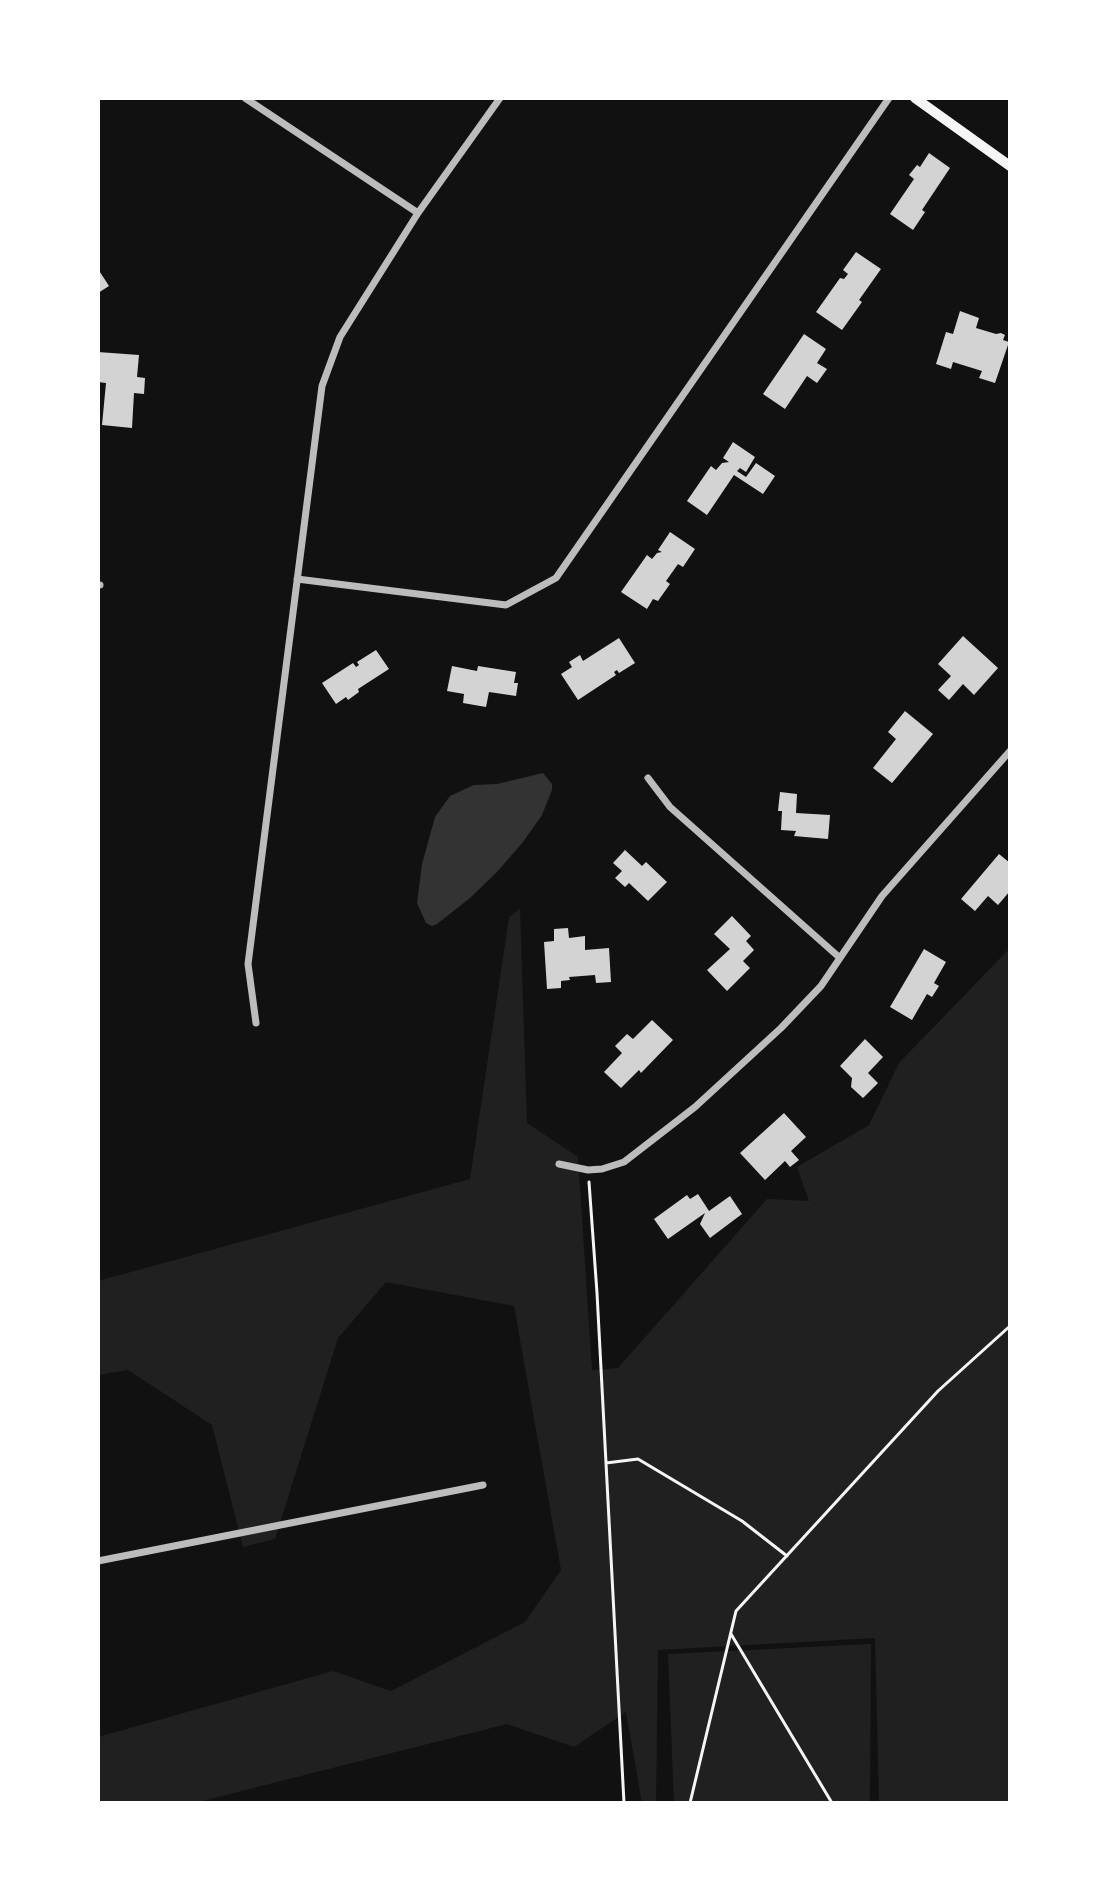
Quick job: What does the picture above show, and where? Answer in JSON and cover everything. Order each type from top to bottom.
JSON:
[{"type":"main road","points":[[915,98],[1010,166]]},
{"type":"street","points":[[245,98],[418,213]]},
{"type":"street","points":[[256,1023],[248,964],[322,386],[340,337],[418,213],[500,98]]},
{"type":"street","points":[[297,579],[506,605],[556,578],[889,98]]},
{"type":"street","points":[[559,1164],[588,1170],[624,1162],[695,1107],[781,1028],[821,986],[882,896],[1010,751]]},
{"type":"street","points":[[648,778],[670,807],[840,958]]},
{"type":"street","points":[[98,1561],[483,1485]]},
{"type":"path","points":[[588,1170],[624,1803]]},
{"type":"path","points":[[690,1803],[736,1611],[938,1391],[1010,1326]]},
{"type":"path","points":[[606,1463],[638,1459],[742,1521],[787,1556]]},
{"type":"path","points":[[731,1634],[832,1803]]},
{"type":"shaded area","points":[[543,773],[552,784],[552,790],[542,815],[523,842],[470,898],[437,924],[432,926],[426,923],[417,903],[422,864],[435,817],[450,796],[474,785],[497,784]]},
{"type":"shaded area","points":[[520,909],[527,1123],[578,1157],[592,1370],[618,1368],[767,1199],[809,1201],[797,1167],[869,1125],[899,1063],[1010,948],[1010,1803],[879,1803],[875,1638],[658,1650],[656,1803],[642,1803],[626,1712],[574,1747],[507,1724],[194,1803],[98,1803],[98,1737],[333,1671],[391,1691],[525,1622],[561,1570],[514,1306],[386,1282],[338,1338],[275,1539],[243,1547],[212,1425],[128,1370],[98,1375],[98,1281],[470,1179],[509,917]]},
{"type":"shaded area","points":[[871,1644],[870,1803],[674,1803],[668,1654]]},
{"type":"building","points":[[929,153],[950,168],[922,210],[925,212],[913,230],[890,214],[914,179],[909,175],[917,165],[920,167]]},
{"type":"building","points":[[856,252],[881,269],[842,330],[816,312],[840,278],[844,279],[848,274],[843,270]]},
{"type":"building","points":[[98,269],[109,286],[98,293]]},
{"type":"building","points":[[960,311],[979,318],[976,328],[1001,333],[1005,335],[1003,340],[1009,342],[995,383],[979,378],[982,371],[953,362],[951,369],[936,364],[946,332],[953,334]]},
{"type":"building","points":[[804,334],[826,349],[817,363],[827,369],[817,383],[807,376],[785,409],[763,394]]},
{"type":"building","points":[[98,352],[139,355],[137,377],[145,378],[144,394],[134,393],[132,428],[102,425],[106,383],[98,382]]},
{"type":"building","points":[[733,442],[755,457],[746,472],[740,468],[737,471],[746,477],[756,463],[775,476],[763,494],[734,475],[707,515],[687,501],[711,466],[716,470],[722,463],[729,462],[723,458]]},
{"type":"building","points":[[670,532],[695,549],[683,567],[678,564],[666,581],[670,584],[658,601],[653,599],[647,609],[621,592],[647,555],[652,559],[662,552],[658,550]]},
{"type":"building","points":[[963,636],[998,668],[974,695],[963,684],[949,700],[938,690],[951,676],[938,664]]},
{"type":"building","points":[[619,638],[635,663],[619,673],[617,670],[614,672],[616,675],[578,700],[561,674],[572,667],[569,662],[580,655],[583,661]]},
{"type":"building","points":[[376,650],[389,669],[358,689],[359,692],[348,700],[346,697],[336,704],[322,683],[353,663],[356,667],[359,665],[357,662]]},
{"type":"building","points":[[452,666],[477,671],[478,666],[516,672],[516,696],[489,692],[486,707],[463,703],[464,694],[447,691]]},
{"type":"building","points":[[905,711],[933,734],[892,783],[873,768],[896,739],[888,732]]},
{"type":"building","points":[[780,792],[797,794],[796,813],[830,815],[828,839],[794,836],[796,831],[781,830],[782,811],[778,811]]},
{"type":"building","points":[[625,850],[642,866],[646,862],[667,882],[648,901],[629,883],[625,887],[615,878],[622,871],[613,863]]},
{"type":"building","points":[[999,854],[1010,863],[1010,891],[998,905],[988,896],[975,911],[961,899]]},
{"type":"building","points":[[732,916],[751,936],[746,941],[754,950],[743,961],[750,968],[727,991],[707,970],[730,949],[714,934]]},
{"type":"building","points":[[568,928],[569,938],[585,936],[585,950],[609,948],[611,982],[596,983],[595,975],[569,977],[570,980],[561,981],[561,988],[547,989],[544,942],[554,941],[554,929]]},
{"type":"building","points":[[924,949],[946,962],[934,983],[939,986],[932,997],[927,994],[912,1020],[890,1007]]},
{"type":"building","points":[[652,1020],[673,1040],[641,1073],[639,1070],[621,1088],[604,1072],[622,1053],[615,1046],[627,1034],[633,1039]]},
{"type":"building","points":[[865,1039],[883,1057],[868,1073],[878,1083],[863,1098],[851,1087],[852,1078],[840,1066]]},
{"type":"building","points":[[784,1113],[806,1137],[791,1151],[799,1160],[790,1167],[785,1161],[765,1180],[740,1153]]},
{"type":"building","points":[[698,1194],[709,1211],[730,1196],[742,1214],[710,1238],[700,1224],[705,1213],[668,1239],[654,1219],[687,1195],[690,1199]]}]
